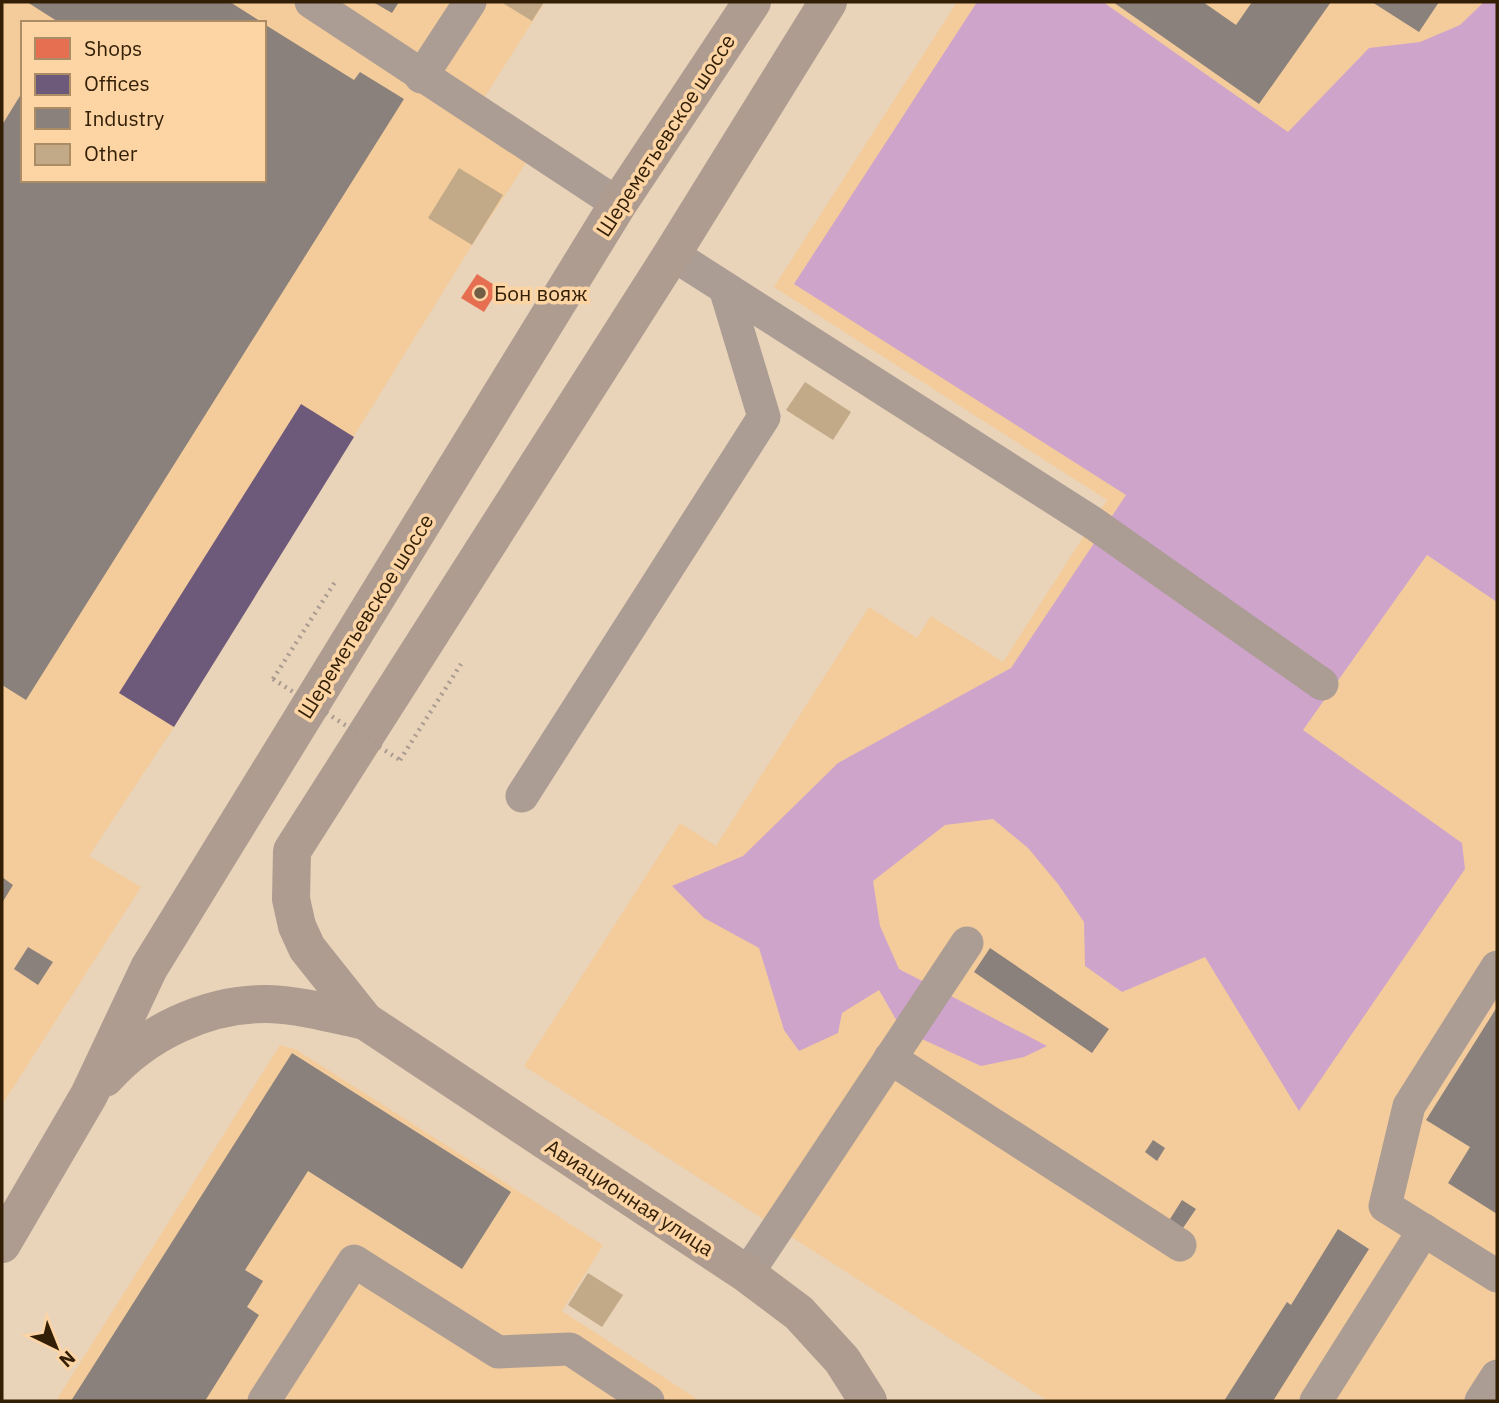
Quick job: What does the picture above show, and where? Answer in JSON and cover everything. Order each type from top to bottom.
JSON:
[{"type":"main road","name":"Шереметьевское шоссе","points":[[2,1244],[89,1095],[149,968],[618,204],[752,2]]},
{"type":"main road","points":[[672,254],[828,2]]},
{"type":"main road","name":"Авиационная улица","points":[[672,254],[292,851],[290,899],[297,926],[307,948],[365,1021],[747,1274],[799,1313],[842,1360],[868,1401]]},
{"type":"main road","name":"Авиационная улица","points":[[89,1095],[117,1064],[150,1039],[186,1020],[226,1008],[267,1004],[317,1010],[365,1021]]},
{"type":"lane","points":[[311,2],[421,77],[618,204]]},
{"type":"lane","points":[[421,77],[470,2]]},
{"type":"lane","points":[[672,254],[1093,523],[1322,684]]},
{"type":"lane","points":[[522,796],[764,417],[725,288]]},
{"type":"lane","points":[[747,1274],[967,943]]},
{"type":"lane","points":[[1497,967],[1409,1106],[1385,1206],[1497,1276]]},
{"type":"lane","points":[[890,1058],[1180,1245]]},
{"type":"lane","points":[[1316,1401],[1424,1230]]},
{"type":"lane","points":[[264,1401],[354,1261],[498,1352],[570,1349],[648,1401]]},
{"type":"lane","points":[[1481,1401],[1497,1376]]},
{"type":"path","points":[[335,582],[273,679],[400,760],[461,664]]},
{"type":"shaded area","points":[[2,2],[545,2],[484,98],[534,151],[472,245],[174,727],[89,856],[141,887],[2,1105]]},
{"type":"shaded area","points":[[957,2],[1497,2],[1497,1401],[1048,1401],[524,1066],[680,823],[716,846],[869,607],[917,638],[931,616],[1003,662],[1107,500],[774,287]]},
{"type":"shaded area","points":[[977,2],[1103,2],[1288,132],[1369,48],[1420,42],[1460,25],[1484,2],[1497,2],[1497,602],[1427,555],[1303,730],[1462,843],[1465,869],[1299,1111],[1205,957],[1122,992],[1085,966],[1084,922],[1058,884],[1028,848],[993,819],[945,825],[873,881],[880,926],[899,969],[1047,1046],[1024,1057],[981,1066],[902,1030],[879,990],[842,1013],[838,1033],[799,1051],[784,1030],[759,948],[704,918],[672,886],[743,856],[838,763],[1011,668],[1126,495],[794,284]]},
{"type":"shaded area","points":[[280,1045],[295,1049],[603,1245],[562,1311],[700,1401],[56,1401]]},
{"type":"building: Shops","name":"Бон вояж","points":[[477,274],[499,288],[484,312],[461,298]]},
{"type":"building: Offices","points":[[301,404],[354,437],[174,727],[119,693]]},
{"type":"building: Industry","points":[[27,2],[230,2],[260,21],[57,21]]},
{"type":"building: Industry","points":[[373,2],[399,2],[392,13]]},
{"type":"building: Industry","points":[[1113,2],[1203,2],[1236,25],[1252,2],[1331,2],[1259,104]]},
{"type":"building: Industry","points":[[1372,2],[1439,2],[1419,32]]},
{"type":"building: Industry","points":[[266,25],[354,80],[360,72],[404,99],[26,700],[2,685],[2,125],[21,94],[21,182],[266,182]]},
{"type":"building: Industry","points":[[2,877],[13,885],[2,903]]},
{"type":"building: Industry","points":[[28,947],[53,962],[38,985],[14,969]]},
{"type":"building: Industry","points":[[990,948],[1109,1029],[1092,1053],[974,972]]},
{"type":"building: Industry","points":[[1497,1007],[1497,1214],[1448,1183],[1470,1147],[1426,1120]]},
{"type":"building: Industry","points":[[292,1053],[511,1192],[462,1269],[308,1171],[245,1270],[263,1281],[247,1307],[259,1315],[205,1401],[71,1401]]},
{"type":"building: Industry","points":[[1153,1140],[1165,1148],[1157,1161],[1145,1152]]},
{"type":"building: Industry","points":[[1182,1200],[1196,1209],[1183,1228],[1170,1219]]},
{"type":"building: Industry","points":[[1338,1229],[1369,1249],[1273,1401],[1224,1401],[1287,1302],[1291,1305]]},
{"type":"building: Other","points":[[501,2],[544,2],[532,21]]},
{"type":"building: Other","points":[[459,168],[503,195],[472,245],[428,218]]},
{"type":"building: Other","points":[[805,382],[851,412],[833,440],[786,410]]},
{"type":"building: Other","points":[[588,1273],[623,1295],[602,1327],[568,1305]]},
{"type":"place","name":"Бон вояж","points":[[480,293]]}]
